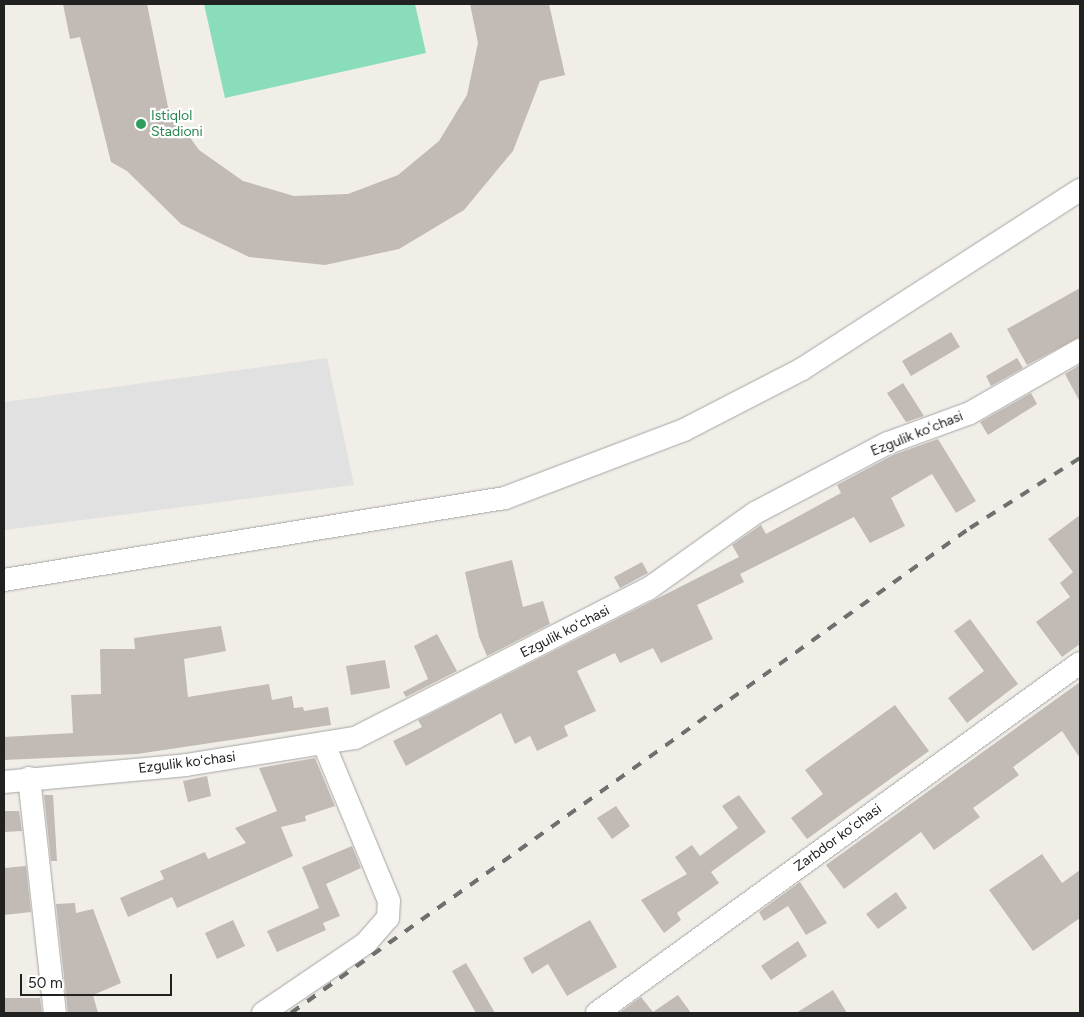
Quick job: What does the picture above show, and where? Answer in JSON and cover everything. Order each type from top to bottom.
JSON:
[{"type":"street","points":[[4,580],[505,498],[684,430],[802,369],[1080,190]]},
{"type":"street","name":"Ezgulik koʻchasi","points":[[4,782],[29,778],[186,765],[355,738],[648,590],[755,513],[888,442],[970,414],[1080,350]]},
{"type":"street","name":"Zarbdor koʻchasi","points":[[597,1013],[1080,663]]},
{"type":"street","points":[[263,1013],[366,942],[388,918],[388,902],[324,744]]},
{"type":"street","points":[[29,778],[55,1013]]},
{"type":"green space","points":[[204,4],[415,4],[426,53],[225,98]]},
{"type":"shaded area","points":[[327,358],[354,485],[4,530],[4,402]]},
{"type":"building","name":"Istiqlol Stadioni","points":[[63,4],[147,4],[168,107],[199,150],[243,181],[294,196],[348,194],[398,175],[439,141],[467,95],[478,43],[470,4],[549,4],[565,75],[540,81],[513,151],[464,210],[399,249],[325,265],[249,257],[181,224],[127,171],[111,162],[80,37],[70,39]]},
{"type":"building","points":[[1080,288],[1080,337],[1027,365],[1007,329]]},
{"type":"building","points":[[951,332],[960,347],[911,376],[902,361]]},
{"type":"building","points":[[1017,358],[1023,368],[991,386],[986,376]]},
{"type":"building","points":[[1080,365],[1080,402],[1065,374]]},
{"type":"building","points":[[903,383],[924,416],[906,422],[887,393]]},
{"type":"building","points":[[1031,393],[1037,404],[988,435],[980,422]]},
{"type":"building","points":[[938,439],[976,501],[956,513],[932,474],[891,498],[905,526],[870,543],[854,517],[740,574],[744,582],[697,605],[713,639],[661,663],[653,648],[620,663],[615,653],[577,671],[596,711],[564,726],[568,736],[537,751],[530,736],[515,744],[501,713],[406,766],[393,741],[422,727],[418,720],[739,557],[732,545],[761,525],[766,534],[841,493],[837,485],[893,455]]},
{"type":"building","points":[[1080,515],[1080,644],[1062,657],[1036,622],[1070,597],[1060,583],[1073,572],[1048,539]]},
{"type":"building","points":[[512,560],[523,607],[543,601],[550,624],[487,656],[479,637],[465,572]]},
{"type":"building","points":[[642,562],[648,573],[620,588],[614,577]]},
{"type":"building","points":[[970,619],[1018,684],[967,723],[948,698],[984,671],[954,631]]},
{"type":"building","points":[[221,626],[226,651],[184,659],[188,697],[269,684],[272,700],[292,696],[294,708],[303,707],[304,711],[328,707],[331,725],[137,754],[4,760],[4,737],[73,733],[71,695],[101,694],[100,649],[135,649],[134,638]]},
{"type":"building","points":[[437,634],[457,671],[406,697],[403,692],[428,679],[414,646]]},
{"type":"building","points":[[385,660],[390,688],[351,695],[346,666]]},
{"type":"building","points":[[1080,682],[1080,758],[1062,731],[1013,767],[1019,775],[973,808],[980,817],[934,850],[921,832],[844,889],[826,865]]},
{"type":"building","points":[[895,705],[929,751],[807,839],[791,818],[823,794],[805,770]]},
{"type":"building","points":[[315,758],[335,806],[305,816],[306,821],[281,827],[293,856],[177,908],[172,897],[128,917],[120,898],[164,879],[160,871],[205,852],[208,859],[246,843],[235,828],[277,811],[259,768]]},
{"type":"building","points":[[207,776],[211,796],[188,802],[183,781]]},
{"type":"building","points":[[44,795],[53,795],[57,861],[51,861]]},
{"type":"building","points":[[739,795],[766,832],[711,872],[719,883],[677,913],[681,920],[664,933],[641,900],[687,874],[675,857],[692,845],[700,856],[738,828],[722,806]]},
{"type":"building","points":[[616,806],[630,826],[612,839],[597,818]]},
{"type":"building","points":[[4,811],[19,811],[22,831],[4,832]]},
{"type":"building","points":[[352,846],[361,868],[326,884],[340,916],[323,923],[326,930],[277,952],[267,931],[319,908],[302,867]]},
{"type":"building","points":[[1042,854],[1062,883],[1080,870],[1080,918],[1033,951],[989,890]]},
{"type":"building","points":[[26,866],[31,912],[4,915],[4,868]]},
{"type":"building","points":[[800,882],[827,923],[806,935],[788,906],[764,921],[759,912]]},
{"type":"building","points":[[896,892],[907,908],[878,929],[866,914]]},
{"type":"building","points":[[75,903],[76,913],[93,909],[121,983],[93,995],[98,1013],[68,1013],[56,904]]},
{"type":"building","points":[[233,920],[245,946],[217,959],[205,933]]},
{"type":"building","points":[[590,920],[617,967],[567,996],[548,964],[532,974],[523,958]]},
{"type":"building","points":[[798,941],[807,956],[771,980],[761,966]]},
{"type":"building","points":[[466,963],[495,1013],[476,1013],[452,971]]},
{"type":"building","points":[[833,990],[847,1013],[796,1013]]},
{"type":"building","points":[[678,995],[691,1013],[619,1013],[641,997],[653,1012]]},
{"type":"building","points":[[4,998],[40,998],[42,1013],[4,1013]]},
{"type":"railway","points":[[291,1013],[970,528],[1080,458]]},
{"type":"place","name":"Istiqlol Stadioni","points":[[141,124]]}]
